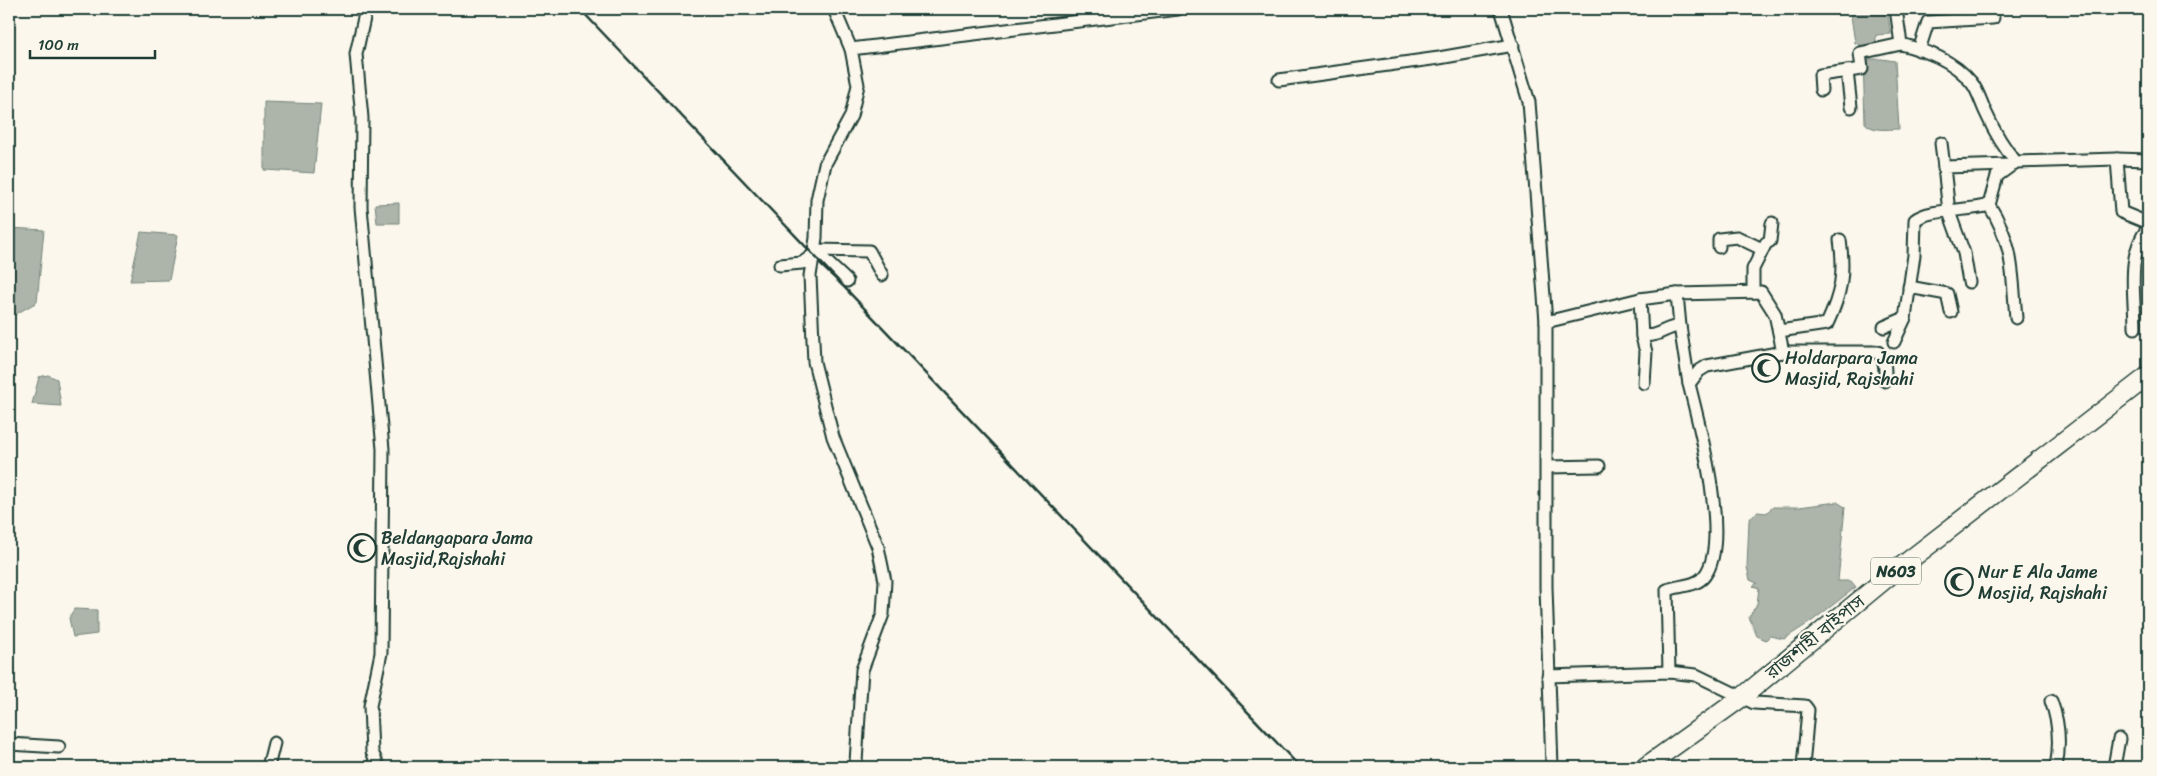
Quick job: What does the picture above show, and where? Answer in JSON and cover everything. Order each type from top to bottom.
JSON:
[{"type":"highway","name":"রাজশাহী বাইপাস","points":[[1645,767],[1741,698],[1894,572],[2148,376]]},
{"type":"street","points":[[366,9],[356,54],[362,118],[361,207],[383,449],[381,653],[370,706],[372,752],[379,767]]},
{"type":"street","points":[[834,9],[851,49],[858,85],[850,116],[826,164],[817,200],[810,276],[814,362],[833,437],[878,547],[885,580],[883,614],[862,670],[856,762],[854,767]]},
{"type":"street","points":[[851,49],[1178,9]]},
{"type":"street","points":[[1896,9],[1901,44]]},
{"type":"street","points":[[1506,10],[1513,45],[1529,102],[1546,322],[1548,676],[1552,767]]},
{"type":"street","points":[[1919,49],[1928,22],[1993,18]]},
{"type":"street","points":[[1821,90],[1820,75],[1862,69],[1860,54],[1901,44],[1919,49],[1941,58],[1958,68],[1972,83],[2013,164]]},
{"type":"street","points":[[1279,80],[1392,65],[1513,45]]},
{"type":"street","points":[[1847,71],[1851,107]]},
{"type":"street","points":[[1941,143],[1949,212],[1964,253],[1970,282]]},
{"type":"street","points":[[2117,159],[2121,212],[2148,223]]},
{"type":"street","points":[[1944,167],[2117,159],[2148,160]]},
{"type":"street","points":[[2013,164],[1997,176],[1989,206],[2002,225],[2007,241],[2012,264],[2016,318]]},
{"type":"street","points":[[1894,342],[1905,318],[1914,255],[1914,220],[1923,214],[1989,206]]},
{"type":"street","points":[[1753,292],[1753,269],[1766,242],[1770,242],[1772,223]]},
{"type":"street","points":[[2136,328],[2134,260],[2142,236],[2148,228]]},
{"type":"street","points":[[1719,247],[1719,239],[1737,237],[1762,249]]},
{"type":"street","points":[[1779,331],[1827,324],[1839,294],[1844,266],[1840,240]]},
{"type":"street","points":[[780,265],[802,263],[813,253],[869,251],[882,275]]},
{"type":"street","points":[[813,253],[847,281]]},
{"type":"street","points":[[1909,287],[1947,294],[1951,312]]},
{"type":"street","points":[[1546,322],[1640,299],[1677,294],[1761,292],[1775,314],[1783,352]]},
{"type":"street","points":[[1669,672],[1667,590],[1691,584],[1705,576],[1711,560],[1715,533],[1710,473],[1689,384],[1677,294]]},
{"type":"street","points":[[1640,299],[1642,336],[1646,352],[1644,384]]},
{"type":"street","points":[[1884,327],[1905,318]]},
{"type":"street","points":[[1642,336],[1656,336],[1669,327],[1680,326]]},
{"type":"street","points":[[1689,384],[1699,371],[1707,366],[1783,352],[1878,352],[1883,356],[1885,381]]},
{"type":"street","points":[[1547,467],[1599,466]]},
{"type":"street","points":[[1548,676],[1669,672],[1696,674],[1754,703],[1808,707],[1803,767]]},
{"type":"street","points":[[2051,701],[2056,715],[2058,755],[2056,767]]},
{"type":"street","points":[[2114,767],[2119,739]]},
{"type":"street","points":[[268,767],[274,743]]},
{"type":"street","points":[[9,744],[59,747]]},
{"type":"shaded area","points":[[1850,9],[1887,9],[1891,34],[1876,35],[1876,45],[1862,46],[1855,43]]},
{"type":"shaded area","points":[[1863,59],[1895,61],[1899,129],[1876,129],[1865,123]]},
{"type":"shaded area","points":[[264,102],[321,104],[314,173],[264,170]]},
{"type":"shaded area","points":[[399,203],[399,223],[377,223],[375,204]]},
{"type":"shaded area","points":[[9,228],[44,230],[37,302],[9,318]]},
{"type":"shaded area","points":[[141,232],[178,235],[169,280],[130,281]]},
{"type":"shaded area","points":[[48,375],[57,379],[61,406],[32,404],[39,377]]},
{"type":"shaded area","points":[[1837,502],[1845,507],[1838,581],[1851,581],[1856,587],[1812,621],[1784,639],[1770,636],[1766,640],[1757,636],[1749,617],[1757,604],[1759,588],[1753,586],[1757,583],[1750,580],[1747,567],[1749,520],[1758,512],[1766,513],[1773,507],[1799,507]]},
{"type":"shaded area","points":[[74,609],[97,610],[97,634],[73,637],[69,618]]},
{"type":"railway","points":[[580,9],[1300,767]]},
{"type":"place","name":"Holdarpara Jama Masjid, Rajshahi","points":[[1766,368]]},
{"type":"place","name":"Beldangapara Jama Masjid,Rajshahi","points":[[362,548]]},
{"type":"place","name":"Nur E Ala Jame Mosjid, Rajshahi","points":[[1959,582]]}]
